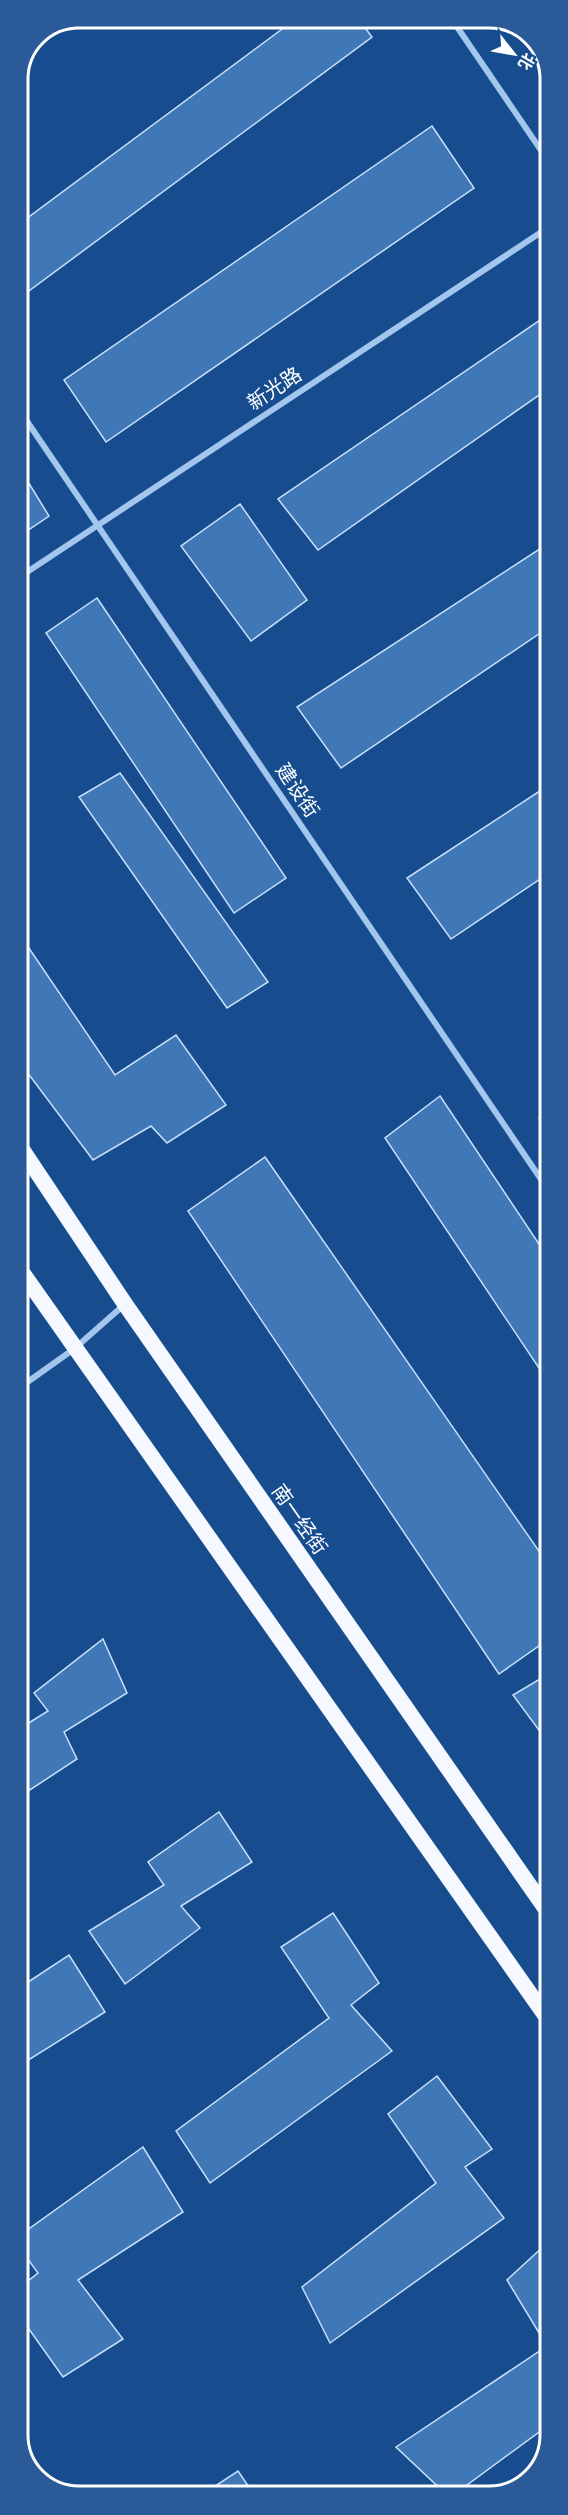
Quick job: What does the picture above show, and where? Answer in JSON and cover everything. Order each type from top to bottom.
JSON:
[{"type":"highway","name":"南一经街","points":[[28,1160],[125,1304],[540,1901]]},
{"type":"highway","points":[[28,1281],[540,2008]]},
{"type":"street","points":[[458,29],[540,149]]},
{"type":"street","name":"新光路","points":[[28,571],[540,233]]},
{"type":"street","name":"建设街","points":[[28,423],[540,1178]]},
{"type":"street","points":[[28,1382],[74,1349],[125,1304]]},
{"type":"building","points":[[283,28],[366,29],[372,37],[28,292],[28,218]]},
{"type":"building","points":[[432,126],[474,188],[106,442],[64,380]]},
{"type":"building","points":[[540,320],[540,394],[318,550],[278,499]]},
{"type":"building","points":[[28,482],[49,516],[28,530]]},
{"type":"building","points":[[240,504],[307,600],[251,641],[181,546]]},
{"type":"building","points":[[540,549],[540,633],[341,768],[297,707]]},
{"type":"building","points":[[97,598],[286,878],[234,913],[46,633]]},
{"type":"building","points":[[120,773],[268,982],[227,1008],[79,797]]},
{"type":"building","points":[[540,791],[540,879],[451,939],[407,878]]},
{"type":"building","points":[[28,947],[115,1075],[176,1035],[226,1105],[167,1143],[151,1126],[93,1160],[28,1073]]},
{"type":"building","points":[[440,1096],[540,1246],[540,1370],[385,1138]]},
{"type":"building","points":[[265,1157],[540,1553],[540,1645],[499,1674],[188,1211]]},
{"type":"building","points":[[103,1639],[127,1693],[64,1732],[77,1759],[28,1791],[28,1723],[48,1711],[34,1693]]},
{"type":"building","points":[[540,1679],[540,1731],[513,1695]]},
{"type":"building","points":[[219,1812],[252,1862],[181,1906],[200,1928],[125,1984],[89,1931],[164,1885],[148,1862]]},
{"type":"building","points":[[333,1913],[379,1983],[351,2005],[392,2051],[210,2183],[176,2131],[329,2018],[281,1947]]},
{"type":"building","points":[[69,1955],[105,2012],[28,2060],[28,1982]]},
{"type":"building","points":[[437,2076],[492,2149],[465,2167],[504,2218],[330,2343],[302,2287],[436,2183],[388,2114]]},
{"type":"building","points":[[143,2147],[183,2212],[78,2280],[123,2339],[63,2377],[28,2328],[28,2281],[38,2273],[28,2259],[28,2230]]},
{"type":"building","points":[[540,2250],[540,2334],[507,2280]]},
{"type":"building","points":[[540,2351],[540,2431],[466,2486],[437,2486],[396,2447]]},
{"type":"building","points":[[238,2471],[248,2486],[215,2486]]}]
